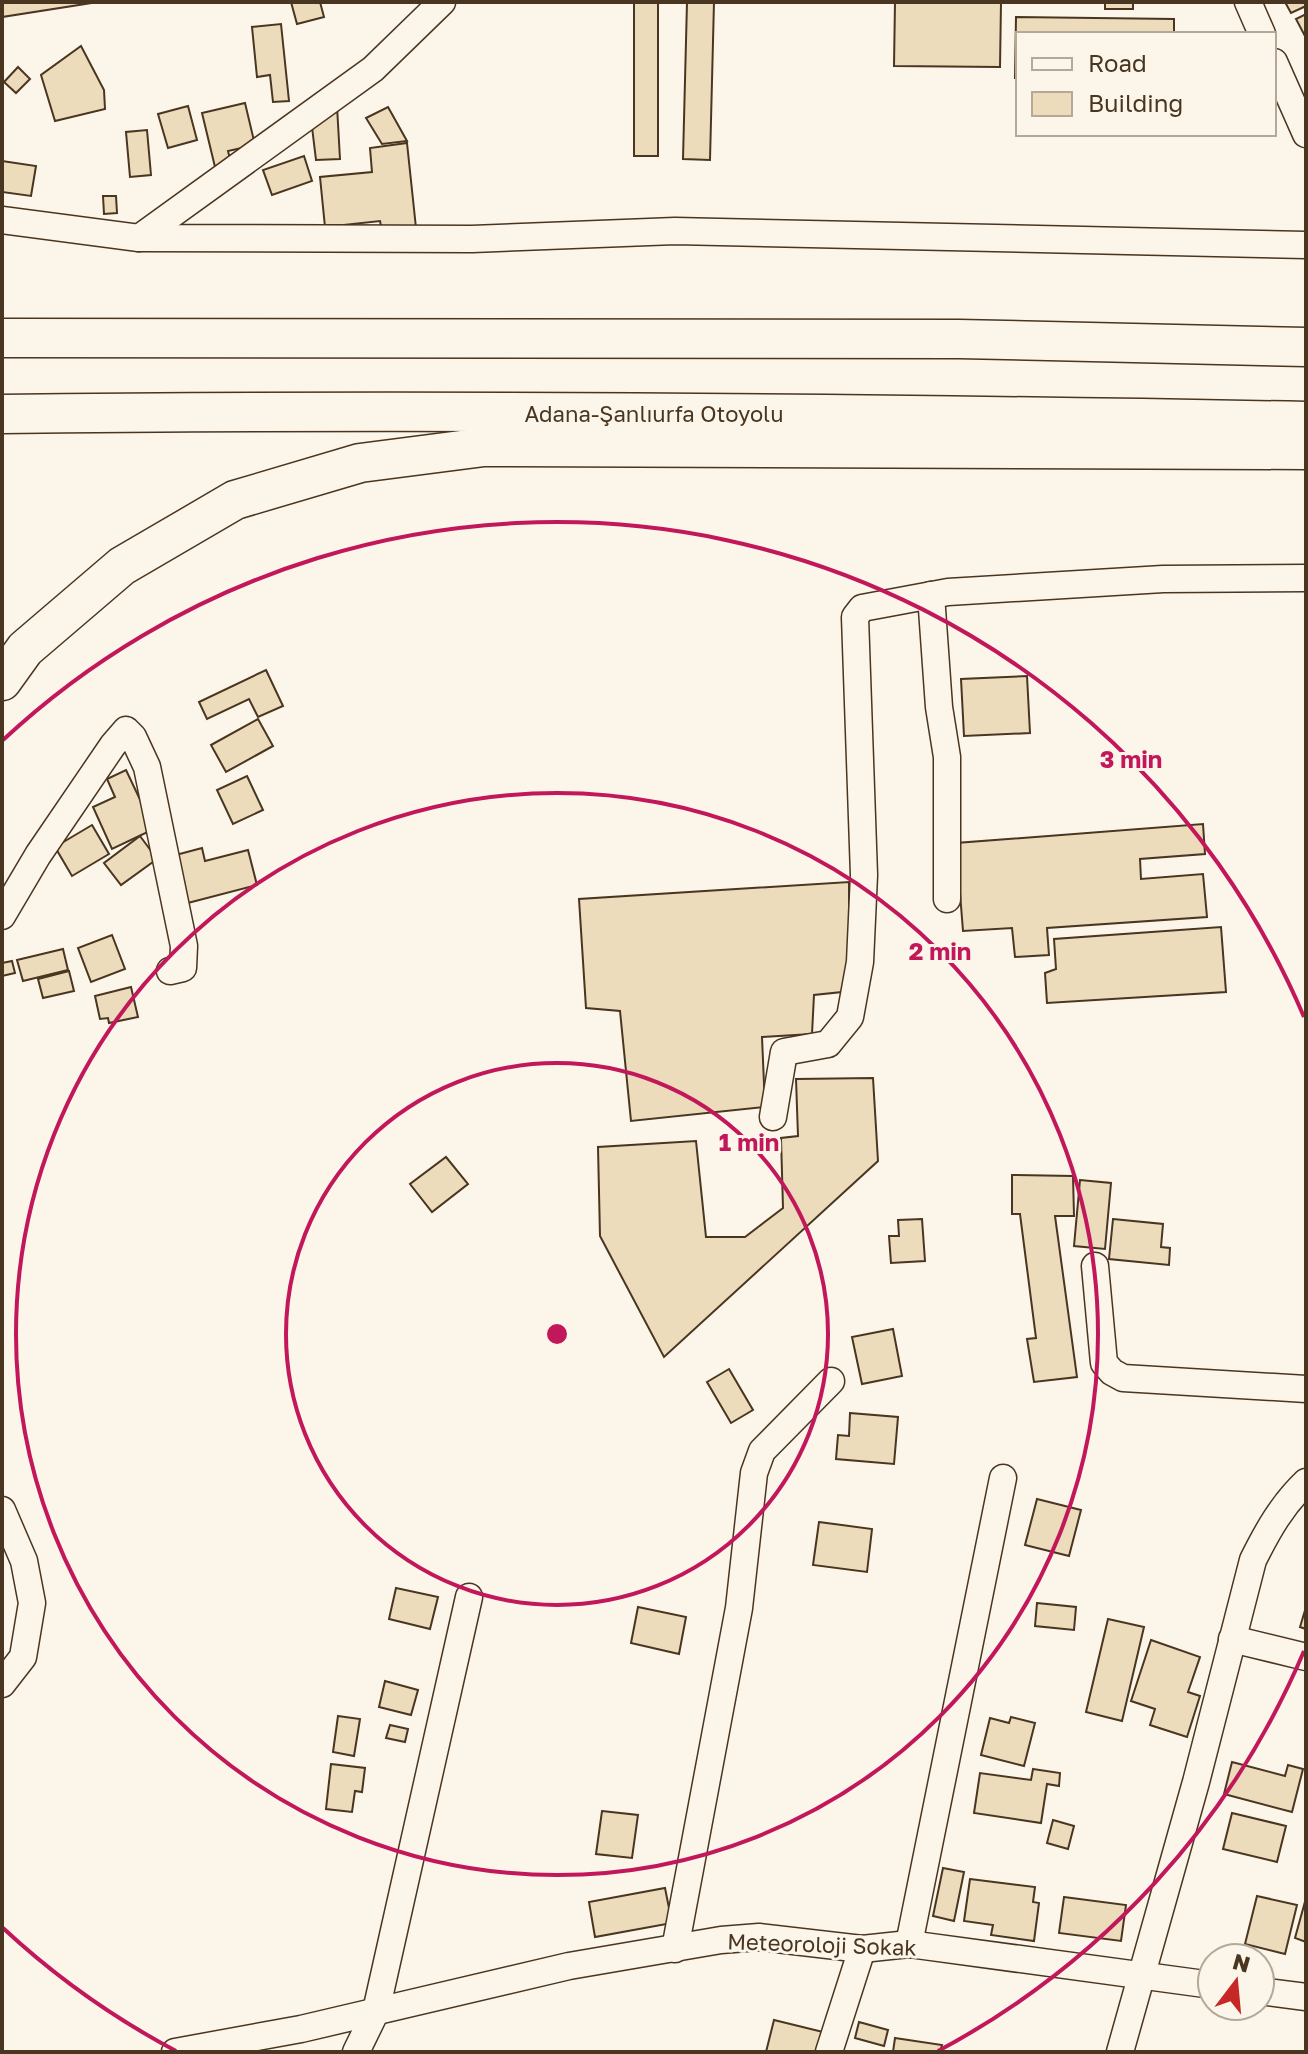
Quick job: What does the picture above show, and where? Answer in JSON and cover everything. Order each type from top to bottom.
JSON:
[{"type":"highway","points":[[2,338],[959,339],[1306,347]]},
{"type":"highway","name":"Adana-Şanlıurfa Otoyolu","points":[[2,414],[235,411],[957,414],[1304,435]]},
{"type":"highway","points":[[2,681],[25,649],[122,566],[235,500],[360,463],[484,447],[956,446],[1304,435]]},
{"type":"street","points":[[139,238],[373,69],[442,2]]},
{"type":"street","points":[[1248,2],[1261,32]]},
{"type":"street","points":[[1276,66],[1306,134]]},
{"type":"street","points":[[2,220],[139,238],[472,239],[675,231],[882,233],[1306,245]]},
{"type":"street","points":[[773,1117],[784,1052],[828,1044],[850,1017],[860,962],[864,875],[855,617],[862,608],[948,592],[1163,579],[1306,578]]},
{"type":"street","points":[[931,595],[939,707],[947,757],[947,899]]},
{"type":"street","points":[[2,916],[38,855],[126,730],[133,737],[147,767],[184,946],[183,968],[170,971]]},
{"type":"street","points":[[1095,1266],[1104,1363],[1112,1372],[1123,1378],[1306,1389]]},
{"type":"street","points":[[675,1949],[739,1608],[754,1473],[762,1451],[831,1381]]},
{"type":"street","points":[[909,1944],[1003,1478]]},
{"type":"street","points":[[1120,2052],[1196,1782],[1253,1560],[1268,1529],[1288,1499],[1306,1482]]},
{"type":"street","points":[[2,1510],[24,1561],[32,1603],[23,1657],[2,1684]]},
{"type":"street","points":[[356,2052],[376,2011],[469,1597]]},
{"type":"street","points":[[1232,1639],[1306,1657]]},
{"type":"street","name":"Meteoroloji Sokak","points":[[175,2052],[301,2029],[569,1966],[721,1940],[759,1937],[862,1949],[909,1944],[1196,1983]]},
{"type":"street","points":[[829,2052],[862,1949]]},
{"type":"street","points":[[1276,1993],[1306,1997]]},
{"type":"building","points":[[2,2],[98,2],[2,17]]},
{"type":"building","points":[[291,2],[320,2],[324,17],[297,24]]},
{"type":"building","points":[[634,2],[658,2],[658,156],[634,156]]},
{"type":"building","points":[[687,2],[714,2],[710,160],[683,159]]},
{"type":"building","points":[[895,2],[1001,2],[1000,67],[894,66]]},
{"type":"building","points":[[1105,2],[1133,2],[1133,9],[1105,9]]},
{"type":"building","points":[[1285,2],[1306,2],[1306,6],[1291,13]]},
{"type":"building","points":[[1306,14],[1306,38],[1296,19]]},
{"type":"building","points":[[1016,17],[1174,19],[1174,32],[1016,32],[1015,78]]},
{"type":"building","points":[[281,24],[289,101],[273,102],[270,75],[257,77],[252,27]]},
{"type":"building","points":[[81,46],[104,90],[105,109],[55,121],[41,75]]},
{"type":"building","points":[[18,67],[30,79],[16,93],[4,82]]},
{"type":"building","points":[[245,103],[255,145],[228,151],[231,163],[215,167],[202,113]]},
{"type":"building","points":[[188,106],[197,140],[168,148],[158,114]]},
{"type":"building","points":[[337,106],[340,159],[316,160],[312,127]]},
{"type":"building","points":[[388,107],[407,141],[382,144],[366,118]]},
{"type":"building","points":[[147,130],[151,175],[130,177],[126,132]]},
{"type":"building","points":[[407,143],[416,228],[382,231],[380,221],[325,227],[320,177],[372,172],[370,148]]},
{"type":"building","points":[[304,156],[312,181],[272,195],[263,170]]},
{"type":"building","points":[[2,161],[36,166],[31,196],[2,192]]},
{"type":"building","points":[[103,196],[116,196],[117,213],[104,214]]},
{"type":"building","points":[[266,670],[283,706],[258,717],[249,699],[207,719],[199,702]]},
{"type":"building","points":[[1027,676],[1030,733],[964,736],[961,679]]},
{"type":"building","points":[[258,719],[273,746],[226,772],[211,745]]},
{"type":"building","points":[[126,770],[154,829],[112,849],[93,807],[115,797],[107,779]]},
{"type":"building","points":[[247,776],[263,810],[233,824],[217,790]]},
{"type":"building","points":[[1203,824],[1205,854],[1140,859],[1141,879],[1203,874],[1207,917],[1047,928],[1049,955],[1015,957],[1012,928],[963,931],[956,843]]},
{"type":"building","points":[[92,825],[109,854],[72,876],[55,847]]},
{"type":"building","points":[[140,836],[157,859],[121,885],[104,863]]},
{"type":"building","points":[[202,848],[205,861],[248,850],[257,885],[184,904],[172,856]]},
{"type":"building","points":[[849,882],[849,966],[842,992],[814,995],[812,1034],[762,1037],[765,1107],[631,1121],[620,1011],[586,1008],[579,899]]},
{"type":"building","points":[[1221,927],[1226,992],[1047,1003],[1045,973],[1056,969],[1054,939]]},
{"type":"building","points":[[112,935],[125,969],[91,982],[78,948]]},
{"type":"building","points":[[63,949],[68,970],[23,981],[17,960]]},
{"type":"building","points":[[12,961],[15,973],[2,976],[2,963]]},
{"type":"building","points":[[69,971],[74,991],[43,998],[38,979]]},
{"type":"building","points":[[131,987],[138,1017],[109,1023],[108,1018],[100,1019],[95,996]]},
{"type":"building","points":[[873,1078],[878,1161],[664,1357],[600,1236],[598,1147],[696,1141],[706,1237],[745,1237],[783,1208],[781,1138],[798,1136],[796,1079]]},
{"type":"building","points":[[446,1157],[468,1184],[432,1212],[410,1184]]},
{"type":"building","points":[[1012,1175],[1073,1176],[1074,1216],[1055,1216],[1077,1377],[1034,1382],[1027,1339],[1036,1338],[1020,1214],[1012,1214]]},
{"type":"building","points":[[1080,1180],[1111,1183],[1105,1249],[1074,1246]]},
{"type":"building","points":[[922,1219],[925,1261],[891,1263],[889,1236],[899,1236],[898,1220]]},
{"type":"building","points":[[1113,1219],[1163,1224],[1161,1247],[1170,1248],[1169,1265],[1109,1259]]},
{"type":"building","points":[[893,1329],[902,1376],[862,1384],[852,1337]]},
{"type":"building","points":[[729,1369],[753,1410],[731,1423],[707,1382]]},
{"type":"building","points":[[850,1413],[898,1417],[894,1464],[836,1459],[838,1435],[849,1436]]},
{"type":"building","points":[[1037,1499],[1081,1510],[1069,1556],[1025,1545]]},
{"type":"building","points":[[819,1522],[872,1529],[867,1572],[813,1565]]},
{"type":"building","points":[[396,1588],[438,1597],[430,1629],[389,1619]]},
{"type":"building","points":[[1037,1603],[1076,1607],[1074,1630],[1035,1626]]},
{"type":"building","points":[[638,1607],[686,1617],[679,1654],[631,1643]]},
{"type":"building","points":[[1306,1607],[1306,1629],[1300,1627]]},
{"type":"building","points":[[1108,1619],[1144,1627],[1122,1721],[1086,1712]]},
{"type":"building","points":[[1151,1640],[1200,1657],[1188,1692],[1200,1696],[1187,1737],[1150,1725],[1155,1709],[1131,1701]]},
{"type":"building","points":[[385,1681],[418,1690],[411,1715],[379,1707]]},
{"type":"building","points":[[338,1716],[360,1719],[354,1756],[333,1752]]},
{"type":"building","points":[[1011,1717],[1035,1723],[1024,1766],[981,1755],[990,1718],[1009,1723]]},
{"type":"building","points":[[390,1725],[408,1729],[405,1742],[386,1738]]},
{"type":"building","points":[[1232,1762],[1285,1776],[1288,1765],[1303,1769],[1292,1812],[1224,1794]]},
{"type":"building","points":[[331,1764],[365,1768],[362,1792],[355,1791],[352,1812],[326,1809]]},
{"type":"building","points":[[1033,1769],[1060,1773],[1059,1786],[1047,1784],[1041,1823],[974,1813],[980,1773],[1031,1780]]},
{"type":"building","points":[[602,1811],[638,1815],[632,1858],[596,1854]]},
{"type":"building","points":[[1232,1813],[1286,1826],[1277,1862],[1223,1849]]},
{"type":"building","points":[[1053,1820],[1074,1826],[1068,1849],[1047,1843]]},
{"type":"building","points":[[943,1868],[964,1872],[954,1921],[933,1916]]},
{"type":"building","points":[[970,1879],[1035,1887],[1033,1902],[1039,1903],[1034,1941],[991,1935],[993,1925],[964,1921]]},
{"type":"building","points":[[665,1888],[672,1923],[595,1937],[589,1902]]},
{"type":"building","points":[[1257,1896],[1297,1905],[1285,1954],[1276,1952],[1276,1942],[1246,1942]]},
{"type":"building","points":[[1064,1897],[1126,1905],[1121,1941],[1059,1933]]},
{"type":"building","points":[[1306,1898],[1306,1942],[1295,1938]]},
{"type":"building","points":[[774,2020],[823,2032],[818,2052],[766,2052]]},
{"type":"building","points":[[859,2022],[888,2030],[884,2046],[855,2038]]},
{"type":"building","points":[[895,2038],[942,2045],[940,2052],[893,2052]]}]
